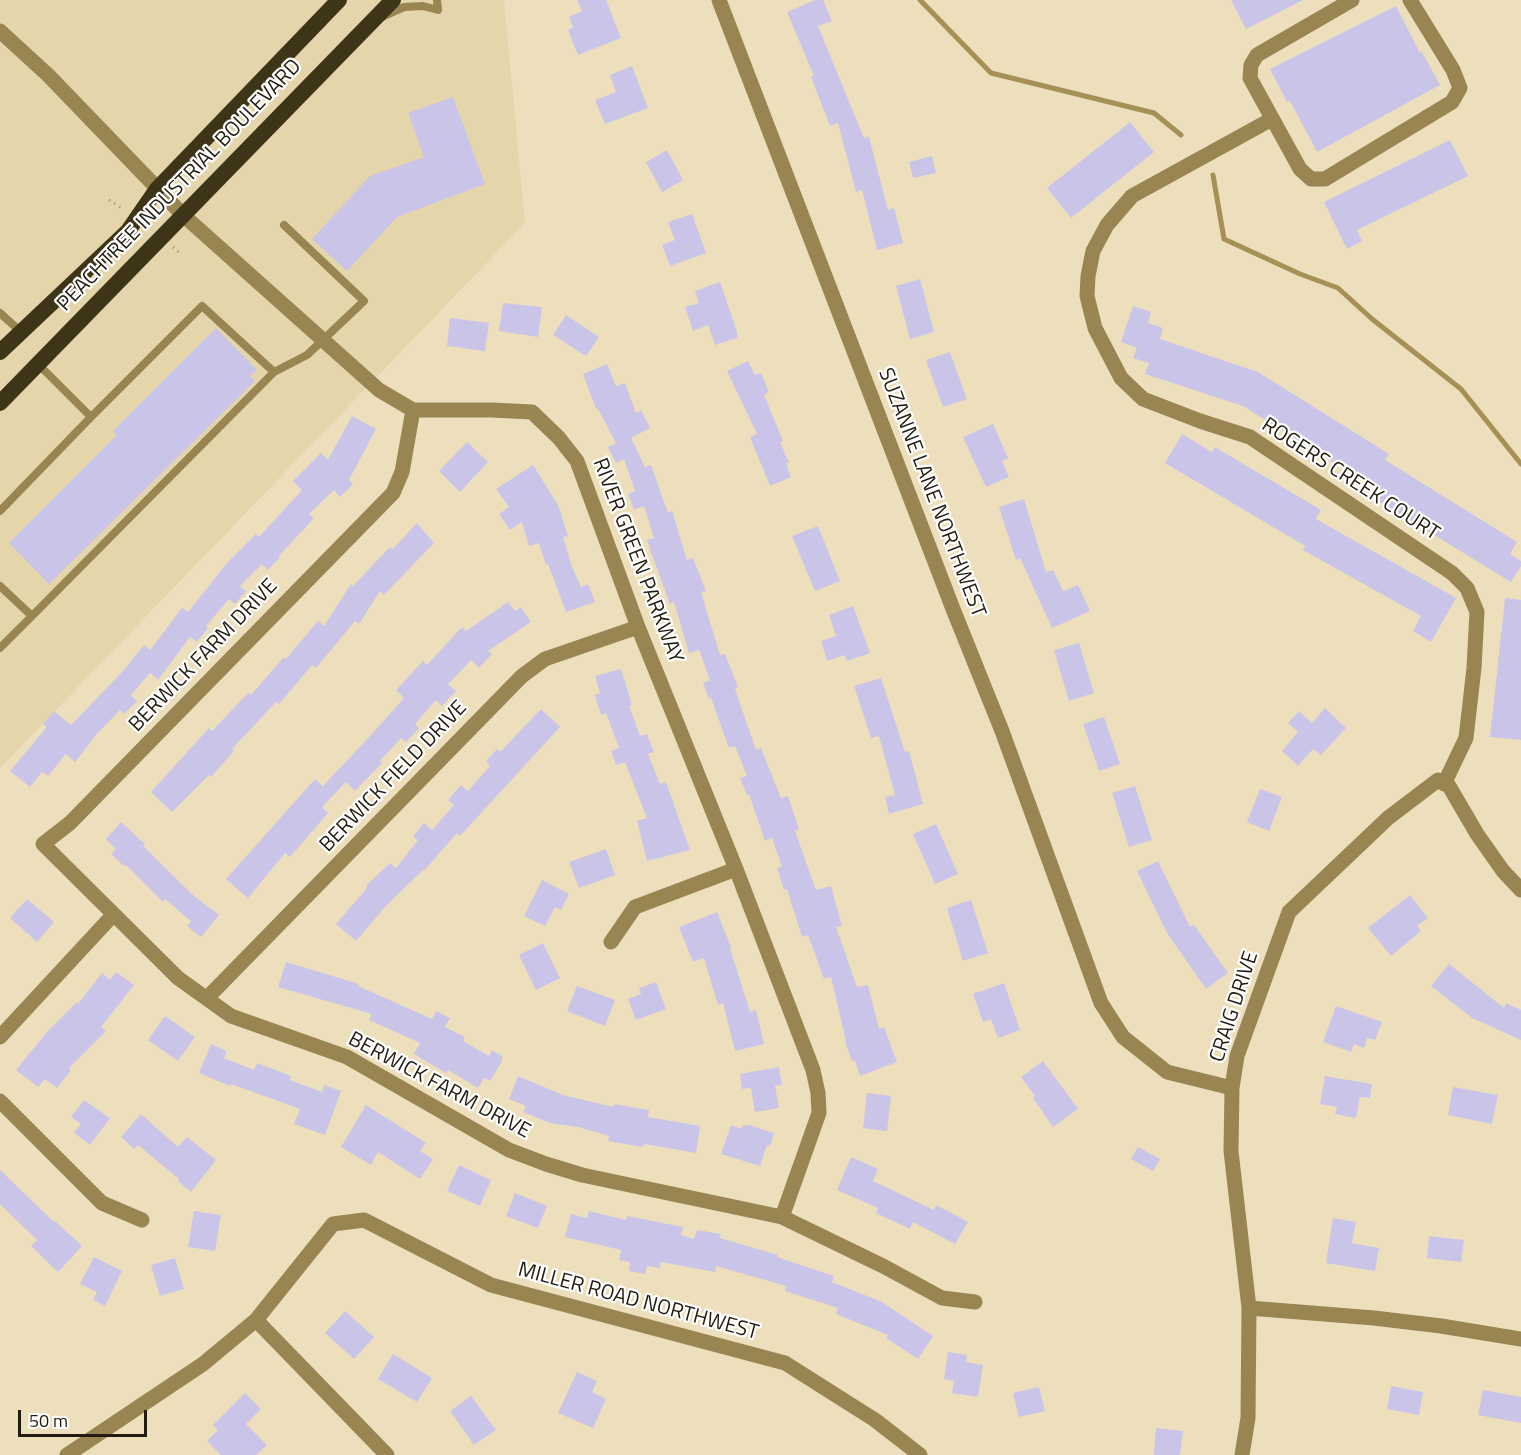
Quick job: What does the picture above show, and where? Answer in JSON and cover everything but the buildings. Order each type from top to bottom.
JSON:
[{"type":"highway","name":"PEACHTREE INDUSTRIAL BOULEVARD","points":[[0,352],[128,231],[157,189],[339,0]]},
{"type":"highway","name":"PEACHTREE INDUSTRIAL BOULEVARD","points":[[0,403],[393,0]]},
{"type":"street","name":"SUZANNE LANE NORTHWEST","points":[[719,0],[952,609],[1002,731],[1101,1003],[1123,1037],[1167,1072],[1232,1088]]},
{"type":"street","points":[[1352,0],[1257,55],[1251,66],[1250,78],[1300,170],[1311,179],[1325,179],[1452,102],[1460,88],[1453,70],[1410,0]]},
{"type":"street","points":[[2,38],[48,75],[183,215],[379,390],[413,410]]},
{"type":"street","name":"ROGERS CREEK COURT","points":[[1272,119],[1132,196],[1107,225],[1093,251],[1088,276],[1087,296],[1095,328],[1121,378],[1143,399],[1250,437],[1452,573],[1467,588],[1477,612],[1474,668],[1466,738],[1444,784]]},
{"type":"street","name":"RIVER GREEN PARKWAY","points":[[413,410],[532,412],[559,438],[577,461],[638,627],[736,868],[813,1070],[819,1113],[782,1217]]},
{"type":"street","name":"BERWICK FARM DRIVE","points":[[413,410],[402,472],[393,493],[70,824],[43,844],[178,978],[231,1016],[347,1057],[509,1150],[582,1175],[782,1217],[865,1257],[942,1298],[975,1302]]},
{"type":"street","name":"BERWICK FIELD DRIVE","points":[[207,998],[522,676],[546,659],[638,627]]},
{"type":"street","name":"CRAIG DRIVE","points":[[1242,1455],[1248,1418],[1249,1308],[1231,1151],[1232,1088],[1238,1056],[1288,912],[1388,818],[1438,780],[1444,784]]},
{"type":"street","points":[[1444,784],[1449,786],[1477,834],[1503,871],[1521,890]]},
{"type":"street","points":[[611,942],[635,907],[736,868]]},
{"type":"street","points":[[0,1037],[113,915]]},
{"type":"street","points":[[0,1101],[102,1203],[142,1220]]},
{"type":"street","name":"MILLER ROAD NORTHWEST","points":[[255,1320],[333,1224],[364,1220],[491,1285],[785,1363],[875,1420],[920,1455]]},
{"type":"street","points":[[1249,1308],[1385,1319],[1521,1338]]},
{"type":"street","points":[[67,1455],[203,1365],[255,1320],[387,1455]]},
{"type":"lane","points":[[371,23],[404,7],[423,6],[438,10],[437,0]]},
{"type":"lane","points":[[0,648],[274,372],[307,355],[364,301],[284,225]]},
{"type":"lane","points":[[0,511],[202,306],[274,372]]},
{"type":"lane","points":[[0,313],[20,331]]},
{"type":"lane","points":[[38,364],[91,417]]},
{"type":"lane","points":[[0,585],[32,616]]},
{"type":"shaded area","points":[[0,0],[504,0],[525,223],[0,768]]},
{"type":"waterway","points":[[920,0],[991,73],[1154,113],[1181,135]]},
{"type":"waterway","points":[[1213,175],[1224,239],[1300,274],[1338,288],[1372,319],[1461,389],[1521,464]]}]
